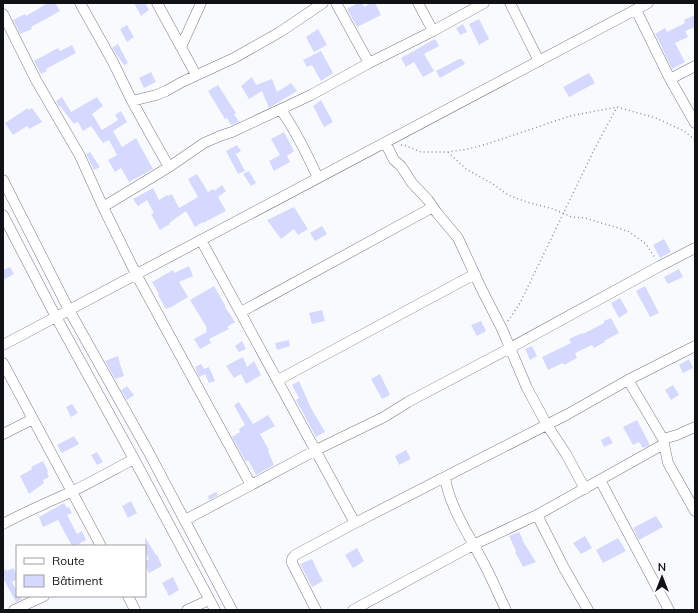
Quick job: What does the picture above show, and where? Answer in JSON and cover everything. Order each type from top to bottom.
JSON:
[{"type":"street","points":[[80,3],[169,167]]},
{"type":"street","points":[[157,3],[196,75]]},
{"type":"street","points":[[181,47],[201,3]]},
{"type":"street","points":[[132,101],[166,91],[196,75],[234,58],[280,32],[323,3]]},
{"type":"street","points":[[336,3],[369,63]]},
{"type":"street","points":[[418,3],[433,31]]},
{"type":"street","points":[[103,207],[169,167],[204,143],[232,132],[311,95],[484,3]]},
{"type":"street","points":[[510,3],[539,61]]},
{"type":"street","points":[[3,344],[318,178],[386,146],[539,61],[648,3]]},
{"type":"street","points":[[636,10],[670,79],[695,122]]},
{"type":"street","points":[[3,14],[36,80],[80,156],[136,274],[251,486]]},
{"type":"street","points":[[670,79],[695,66]]},
{"type":"street","points":[[281,110],[292,125],[318,178]]},
{"type":"street","points":[[386,146],[394,160],[401,166],[412,183],[428,200],[458,238],[502,329],[527,388],[547,425],[566,454],[585,488]]},
{"type":"street","points":[[3,180],[69,310],[148,451],[232,610]]},
{"type":"street","points":[[241,312],[433,207]]},
{"type":"street","points":[[3,215],[56,317],[215,610]]},
{"type":"street","points":[[201,240],[355,522]]},
{"type":"street","points":[[184,520],[251,486],[316,450],[384,417],[408,402],[695,248]]},
{"type":"street","points":[[278,380],[475,274]]},
{"type":"street","points":[[316,610],[292,563],[292,559],[295,555],[355,522],[547,425],[628,380],[695,346]]},
{"type":"street","points":[[3,363],[100,545]]},
{"type":"street","points":[[628,380],[663,442],[668,463],[695,512]]},
{"type":"street","points":[[3,434],[33,419]]},
{"type":"street","points":[[353,610],[473,545],[537,515],[600,480],[663,442],[695,427]]},
{"type":"street","points":[[3,524],[107,474],[134,459]]},
{"type":"street","points":[[445,477],[456,512],[485,565],[505,610]]},
{"type":"street","points":[[600,480],[669,610]]},
{"type":"street","points":[[537,515],[564,568],[588,610]]},
{"type":"street","points":[[14,610],[42,597]]},
{"type":"street","points":[[128,597],[135,610]]},
{"type":"street","points":[[186,610],[209,600]]},
{"type":"path","points":[[386,146],[404,145],[421,152],[448,152],[468,149],[570,116],[617,107],[656,118],[684,131],[695,140]]},
{"type":"path","points":[[502,329],[520,303],[594,150],[617,107]]},
{"type":"path","points":[[448,152],[466,168],[508,195],[527,202],[553,208],[572,217],[585,218],[628,231],[646,244],[660,266]]},
{"type":"building","points":[[48,3],[55,3],[60,11],[31,27],[32,29],[20,34],[13,20],[25,14],[26,16]]},
{"type":"building","points":[[134,3],[145,3],[149,10],[141,16]]},
{"type":"building","points":[[358,3],[362,3],[364,7],[371,3],[375,3],[381,15],[357,27],[347,9]]},
{"type":"building","points":[[695,15],[695,27],[685,31],[688,37],[675,43],[685,62],[672,69],[655,34],[665,28],[667,32],[685,23],[684,20]]},
{"type":"building","points":[[479,19],[489,39],[479,45],[469,24]]},
{"type":"building","points":[[463,24],[467,32],[460,35],[456,28]]},
{"type":"building","points":[[127,25],[134,37],[127,42],[120,29]]},
{"type":"building","points":[[318,29],[327,45],[314,52],[306,37]]},
{"type":"building","points":[[435,39],[439,46],[424,54],[434,71],[423,77],[414,62],[406,67],[401,58]]},
{"type":"building","points":[[118,44],[128,63],[124,65],[112,48]]},
{"type":"building","points":[[72,45],[76,53],[46,69],[47,71],[41,74],[34,61],[58,48],[60,51]]},
{"type":"building","points":[[321,51],[333,73],[321,81],[312,65],[307,67],[303,60]]},
{"type":"building","points":[[459,59],[462,59],[465,64],[440,78],[436,71]]},
{"type":"building","points":[[151,72],[156,82],[144,88],[139,78]]},
{"type":"building","points":[[589,73],[595,83],[569,97],[563,87]]},
{"type":"building","points":[[252,77],[256,85],[272,79],[277,92],[291,83],[297,91],[269,108],[262,91],[249,99],[241,86]]},
{"type":"building","points":[[218,85],[236,113],[234,114],[239,122],[231,125],[227,118],[225,119],[208,91]]},
{"type":"building","points":[[62,97],[71,112],[97,97],[103,106],[92,114],[102,130],[118,120],[115,115],[121,111],[127,122],[113,131],[122,147],[136,138],[153,169],[129,182],[121,168],[115,172],[108,160],[117,155],[109,140],[103,143],[91,126],[83,131],[78,122],[74,124],[60,106],[59,107],[56,101]]},
{"type":"building","points":[[321,100],[333,122],[324,127],[313,106]]},
{"type":"building","points":[[28,108],[29,110],[32,108],[42,122],[29,129],[27,126],[13,135],[5,123]]},
{"type":"building","points":[[284,132],[294,151],[287,156],[290,162],[274,171],[269,161],[280,155],[271,139]]},
{"type":"building","points":[[237,145],[241,151],[236,154],[245,171],[238,174],[226,151]]},
{"type":"building","points":[[90,152],[100,167],[94,170],[86,154]]},
{"type":"building","points":[[249,171],[256,183],[251,186],[243,174]]},
{"type":"building","points":[[197,174],[208,192],[213,189],[214,191],[222,185],[226,191],[218,197],[226,211],[195,227],[186,211],[160,230],[151,214],[154,213],[147,200],[138,206],[133,199],[153,188],[159,200],[172,194],[179,208],[198,197],[188,179]]},
{"type":"building","points":[[294,207],[308,229],[298,235],[294,229],[281,239],[267,220]]},
{"type":"building","points":[[322,226],[327,234],[315,241],[310,233]]},
{"type":"building","points":[[664,239],[671,252],[660,258],[653,245]]},
{"type":"building","points":[[189,266],[193,276],[179,282],[188,297],[166,309],[152,282],[173,270],[174,273]]},
{"type":"building","points":[[10,267],[14,274],[3,280],[3,270]]},
{"type":"building","points":[[679,269],[683,277],[668,284],[664,277]]},
{"type":"building","points":[[214,286],[235,322],[227,327],[229,329],[209,339],[211,343],[200,349],[194,339],[207,332],[207,328],[190,300]]},
{"type":"building","points":[[645,286],[659,313],[650,317],[636,291]]},
{"type":"building","points":[[620,298],[628,312],[619,318],[611,303]]},
{"type":"building","points":[[322,310],[325,321],[312,324],[309,313]]},
{"type":"building","points":[[611,318],[619,333],[594,348],[592,345],[575,353],[577,358],[564,365],[563,363],[548,370],[542,357],[571,343],[569,339],[582,333],[583,334]]},
{"type":"building","points":[[481,321],[486,331],[477,336],[471,325]]},
{"type":"building","points":[[289,340],[290,346],[277,350],[275,343]]},
{"type":"building","points":[[242,341],[246,349],[239,352],[235,346]]},
{"type":"building","points":[[532,346],[537,356],[530,360],[525,349]]},
{"type":"building","points":[[118,356],[124,376],[115,379],[105,361]]},
{"type":"building","points":[[243,357],[247,367],[254,361],[261,375],[246,384],[241,374],[234,378],[226,366]]},
{"type":"building","points":[[689,359],[693,368],[683,373],[679,365]]},
{"type":"building","points":[[201,364],[204,369],[209,367],[215,381],[209,383],[205,374],[199,377],[195,367]]},
{"type":"building","points":[[380,374],[390,395],[382,399],[371,379]]},
{"type":"building","points":[[299,381],[311,408],[325,432],[316,437],[296,400],[299,398],[292,385]]},
{"type":"building","points":[[673,385],[679,395],[671,400],[665,390]]},
{"type":"building","points":[[127,386],[134,395],[127,400],[121,390]]},
{"type":"building","points":[[239,402],[253,424],[268,415],[275,426],[260,434],[269,450],[268,451],[274,465],[256,475],[248,460],[246,462],[232,437],[240,432],[239,429],[245,425],[234,405]]},
{"type":"building","points":[[72,404],[78,413],[71,417],[66,407]]},
{"type":"building","points":[[637,420],[650,445],[643,448],[639,442],[633,445],[623,427]]},
{"type":"building","points":[[74,436],[79,444],[62,453],[57,445]]},
{"type":"building","points":[[609,436],[613,443],[604,447],[601,440]]},
{"type":"building","points":[[406,450],[411,459],[399,465],[395,456]]},
{"type":"building","points":[[97,452],[103,462],[97,465],[91,455]]},
{"type":"building","points":[[43,461],[49,477],[43,480],[44,483],[29,494],[20,476],[32,469],[31,467]]},
{"type":"building","points":[[216,492],[218,495],[209,500],[208,496]]},
{"type":"building","points":[[131,501],[137,513],[128,518],[122,506]]},
{"type":"building","points":[[64,503],[67,508],[69,507],[72,513],[67,515],[77,534],[82,531],[86,540],[77,545],[71,545],[58,520],[43,527],[39,517]]},
{"type":"building","points":[[656,516],[663,527],[639,540],[633,528]]},
{"type":"building","points":[[519,532],[522,540],[536,562],[523,567],[509,536]]},
{"type":"building","points":[[585,536],[592,548],[581,554],[573,543]]},
{"type":"building","points":[[145,537],[157,555],[162,566],[149,573],[146,568],[146,560],[149,559],[146,554]]},
{"type":"building","points":[[618,538],[626,551],[603,563],[596,550]]},
{"type":"building","points":[[357,548],[364,561],[353,568],[345,555]]},
{"type":"building","points":[[312,559],[323,581],[312,587],[300,564]]},
{"type":"building","points":[[13,568],[16,573],[16,580],[12,582],[16,589],[16,597],[21,597],[22,599],[16,602],[3,578],[3,571],[6,569],[7,571]]},
{"type":"building","points":[[173,577],[179,590],[169,596],[162,583]]}]
